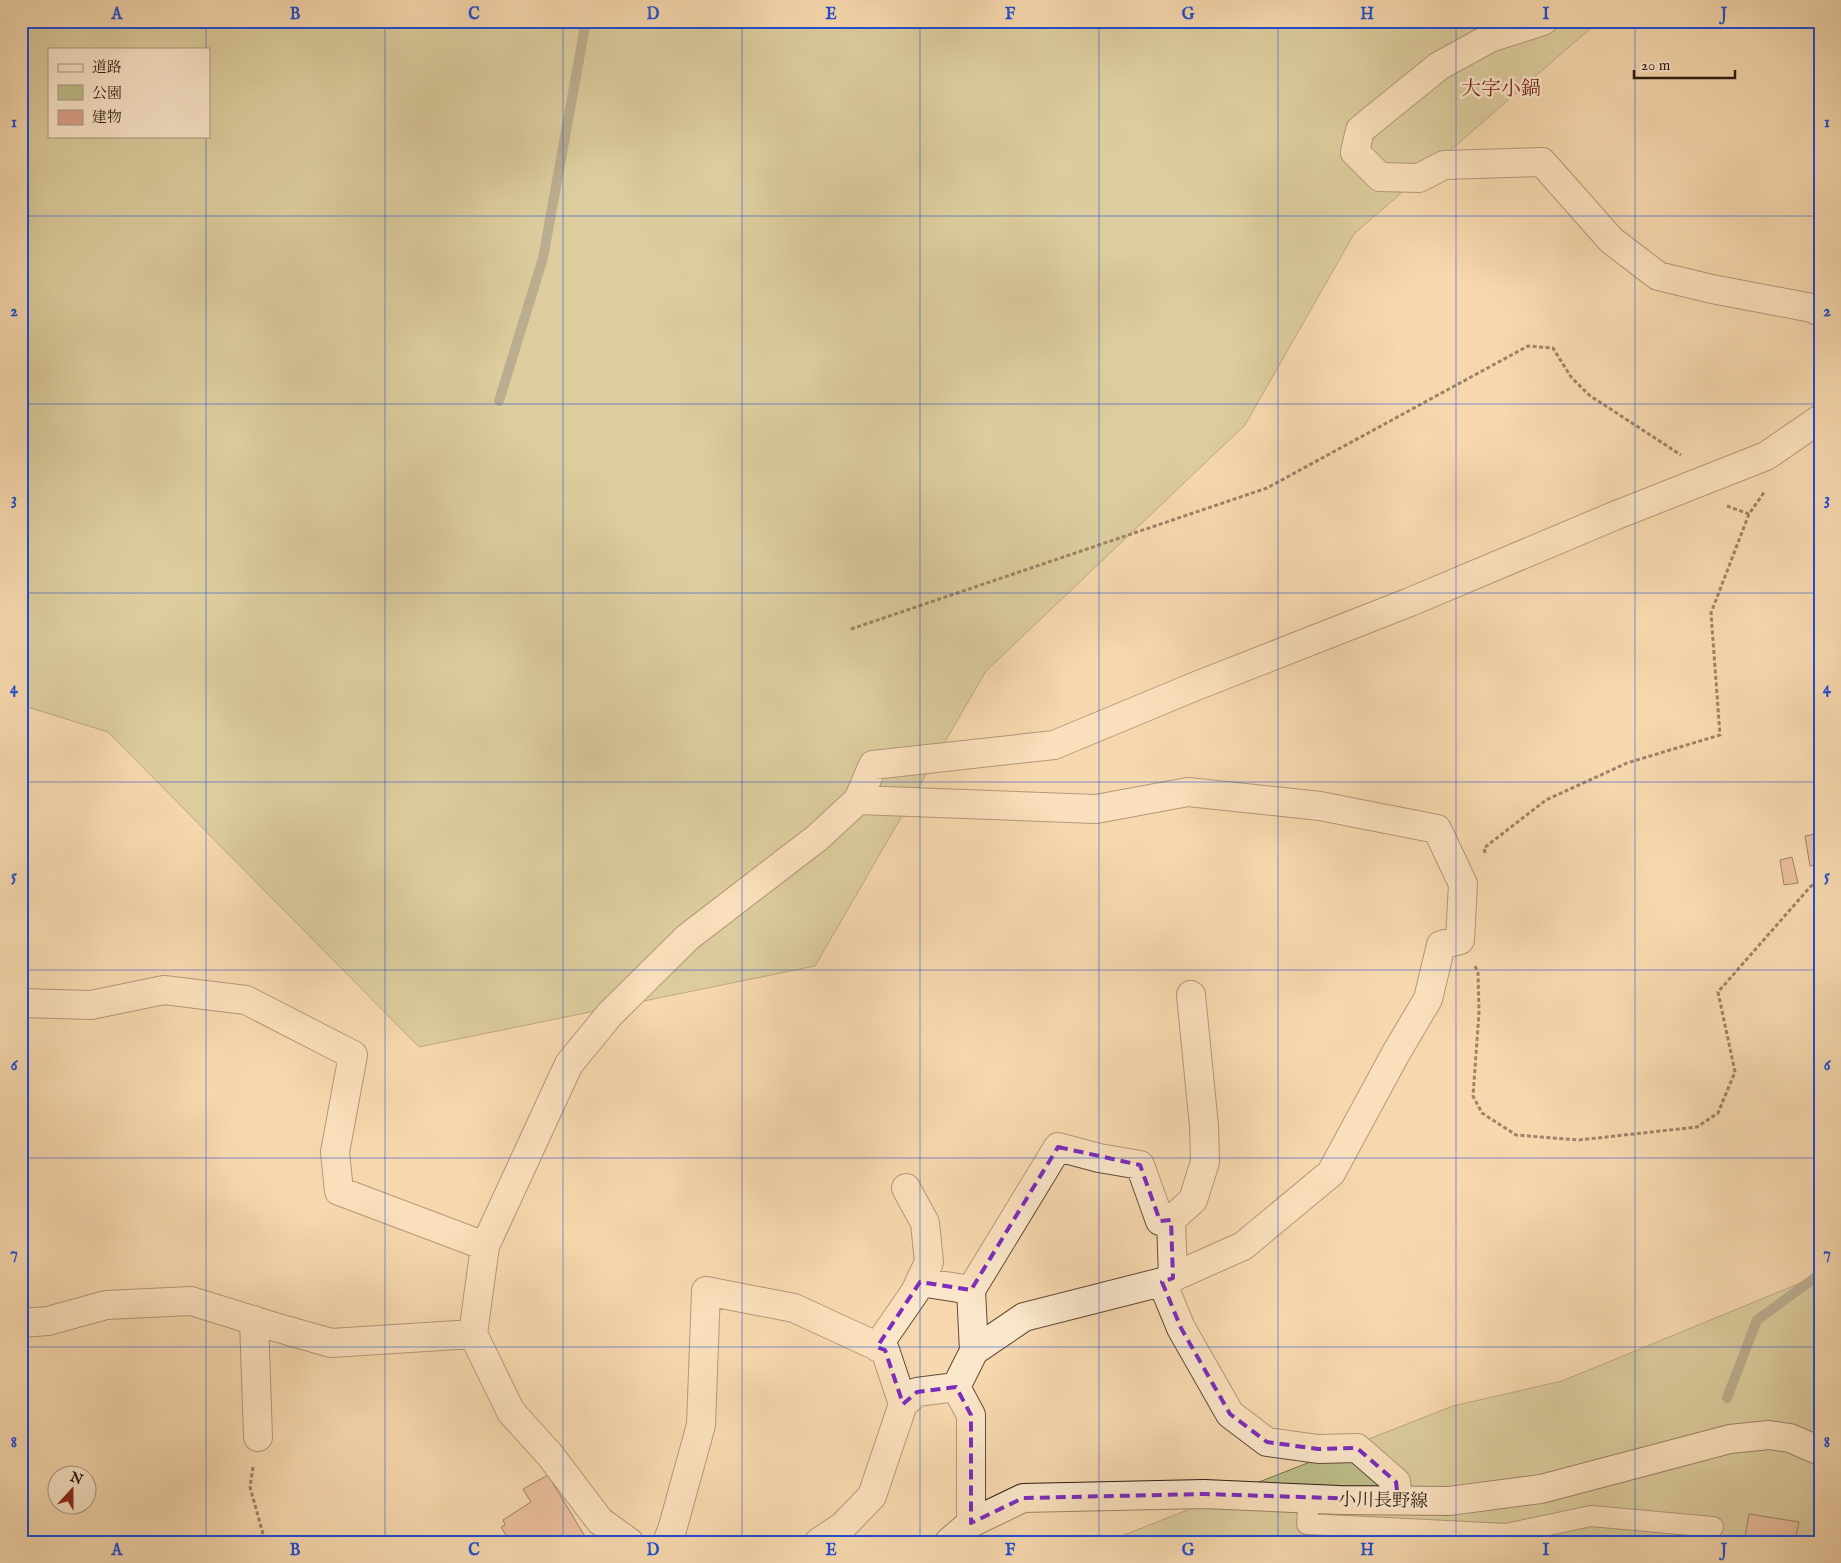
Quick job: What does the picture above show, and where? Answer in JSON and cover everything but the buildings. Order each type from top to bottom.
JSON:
[{"type":"street","points":[[1543,21],[1490,38],[1439,66],[1360,130],[1355,152],[1380,177],[1419,178],[1444,165],[1542,162],[1611,240],[1658,276],[1712,290],[1812,308],[1820,312]]},
{"type":"street","points":[[629,1542],[600,1521],[550,1455],[511,1412],[473,1334],[485,1246],[569,1064],[610,1014],[688,937],[817,838],[858,800],[873,765],[1054,745],[1196,686],[1410,602],[1614,516],[1766,456],[1820,419]]},
{"type":"street","points":[[858,800],[1096,809],[1188,792],[1320,806],[1437,829],[1463,884],[1460,940],[1441,945],[1428,998],[1331,1173],[1244,1246],[1168,1280],[1024,1317],[974,1352],[956,1387]]},
{"type":"street","points":[[21,1003],[91,1005],[164,990],[246,1000],[353,1055],[335,1152],[339,1191],[485,1246]]},
{"type":"street","points":[[974,1352],[971,1290],[1058,1146],[1099,1158],[1140,1165],[1160,1221],[1171,1220],[1192,1200],[1205,1162],[1204,1126],[1192,995]]},
{"type":"street","points":[[877,1347],[915,1292],[929,1262],[925,1222],[906,1188]]},
{"type":"street","points":[[1171,1220],[1168,1280],[1181,1328],[1230,1414],[1267,1442],[1318,1450],[1357,1448],[1396,1482],[1398,1500]]},
{"type":"street","points":[[920,1282],[971,1290]]},
{"type":"street","points":[[667,1542],[701,1425],[706,1291],[794,1308],[885,1350],[903,1404]]},
{"type":"street","points":[[21,1323],[48,1321],[106,1305],[192,1300],[331,1343],[473,1334]]},
{"type":"street","points":[[254,1320],[258,1437]]},
{"type":"street","points":[[819,1542],[843,1526],[872,1496],[903,1404],[917,1392],[956,1387]]},
{"type":"street","points":[[956,1387],[971,1415],[971,1523]]},
{"type":"street","name":"小川長野線","points":[[949,1542],[971,1523],[1023,1498],[1204,1494],[1450,1500],[1541,1489],[1740,1438],[1769,1435],[1790,1438],[1820,1451]]},
{"type":"lane","points":[[1309,1498],[1307,1524],[1506,1534],[1591,1516],[1713,1527]]},
{"type":"path","points":[[851,630],[1267,488],[1528,346],[1554,348],[1571,377],[1589,395],[1699,466],[1707,479]]},
{"type":"path","points":[[1485,856],[1484,848],[1546,800],[1627,763],[1720,735],[1711,613],[1749,514],[1768,486]]},
{"type":"path","points":[[1460,940],[1478,973],[1479,1013],[1472,1096],[1482,1113],[1516,1135],[1579,1140],[1697,1127],[1718,1114],[1734,1072],[1718,992],[1811,886],[1820,882]]},
{"type":"path","points":[[258,1437],[250,1487],[268,1542]]},
{"type":"highlighted area","points":[[1058,1147],[1140,1165],[1160,1221],[1171,1220],[1173,1278],[1162,1282],[1181,1328],[1230,1414],[1267,1442],[1318,1449],[1357,1448],[1396,1482],[1398,1500],[1204,1494],[1023,1498],[971,1523],[971,1415],[956,1387],[917,1392],[903,1404],[885,1350],[877,1347],[920,1282],[971,1290]]},
{"type":"green space","points":[[21,21],[68,21],[146,29],[164,21],[1599,21],[1354,234],[1245,425],[986,671],[815,966],[419,1047],[108,732],[21,705]]},
{"type":"green space","points":[[1820,1275],[1820,1542],[1106,1542],[1453,1406],[1562,1381]]},
{"type":"waterway","points":[[499,401],[543,258],[586,21]]},
{"type":"waterway","points":[[1727,1398],[1757,1320],[1820,1274]]},
{"type":"district","name":"大字小鍋","points":[[1501,88]]}]
